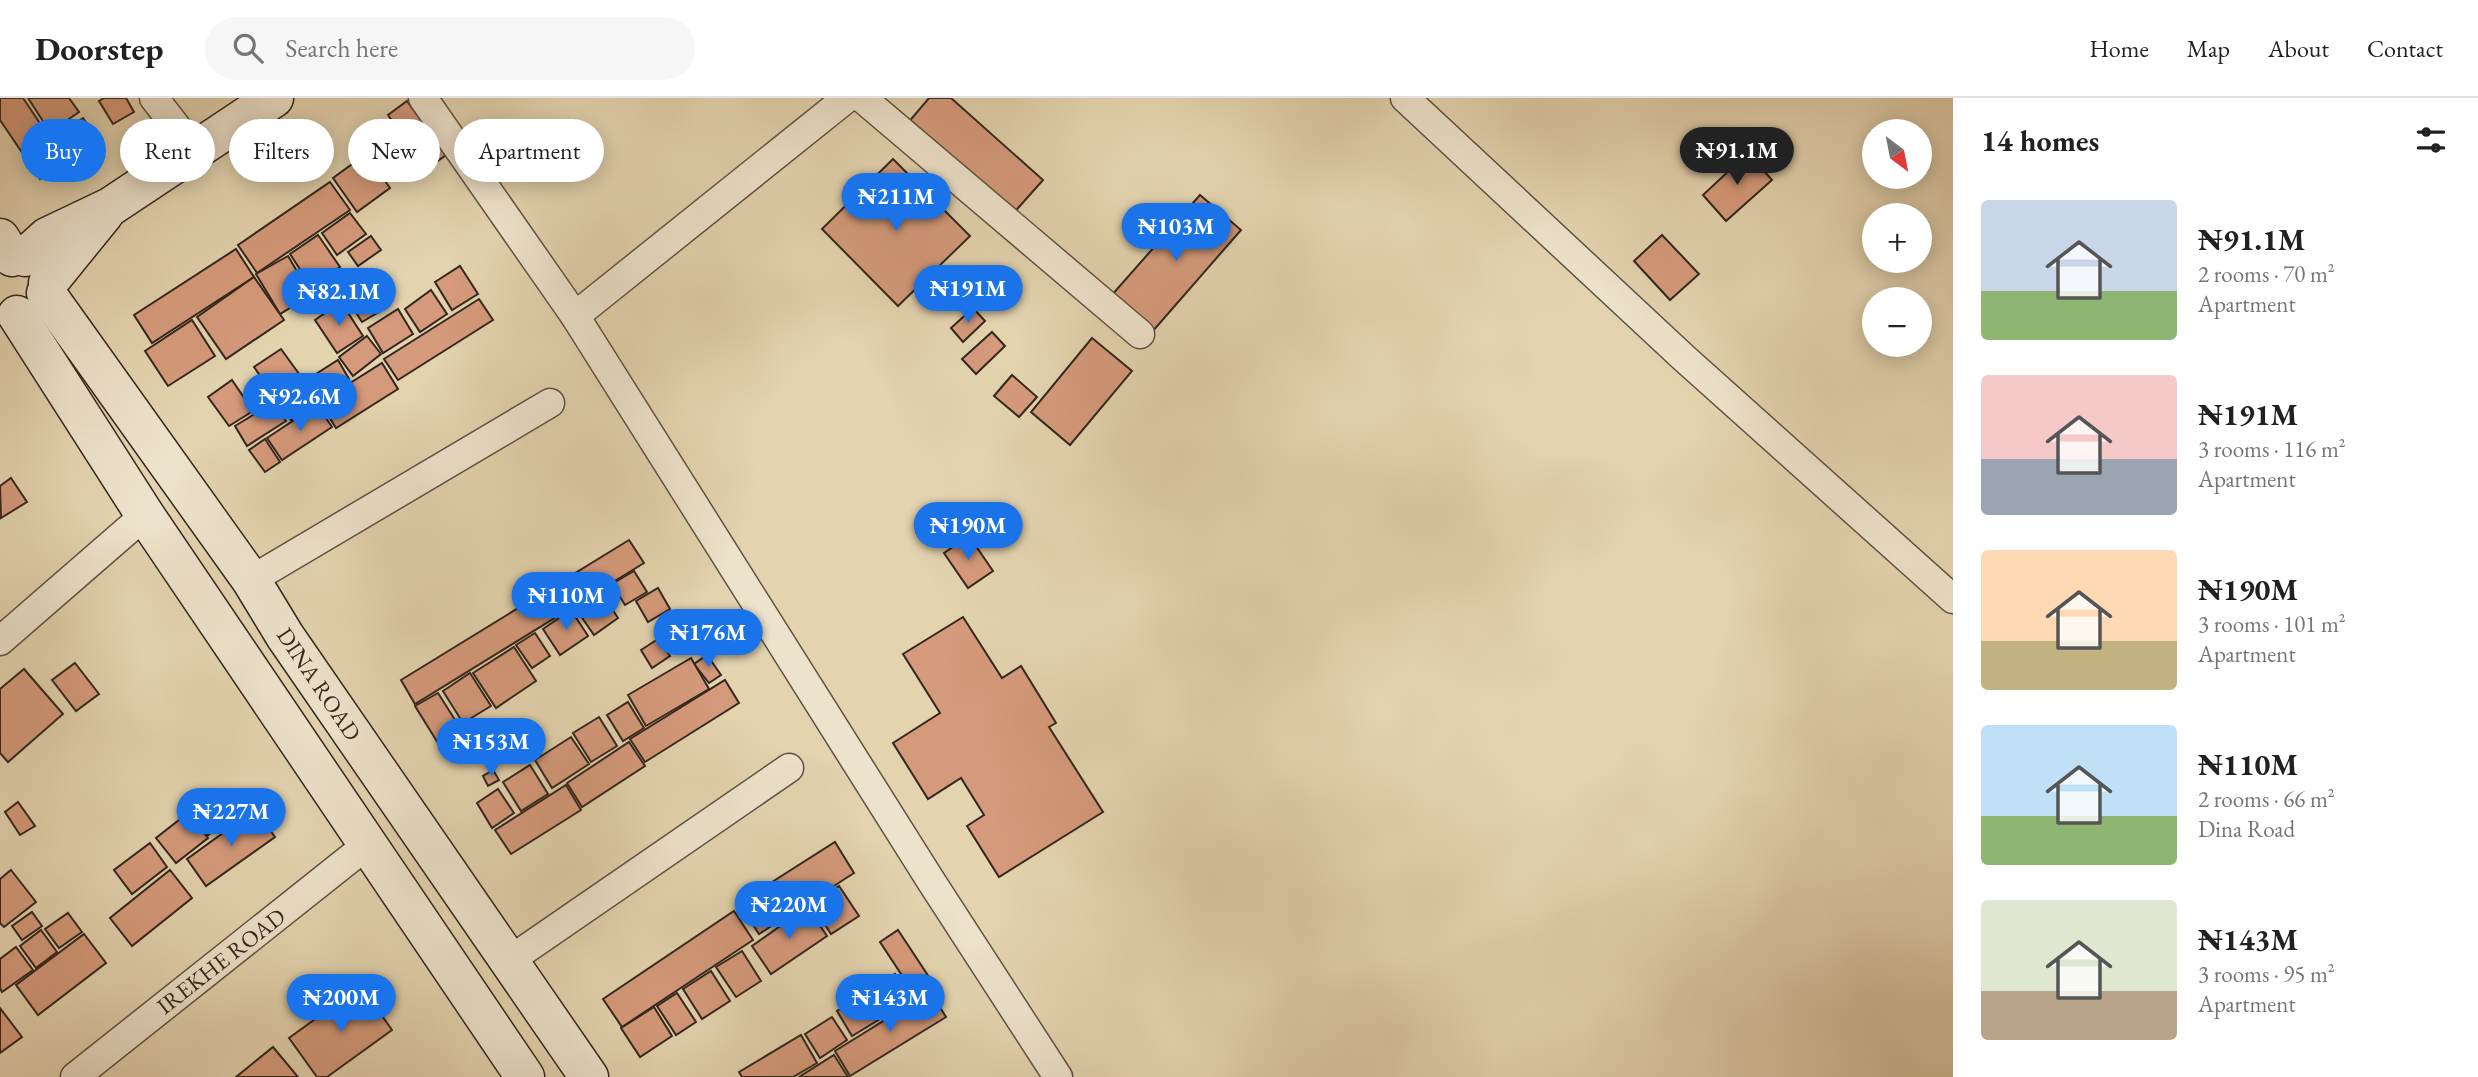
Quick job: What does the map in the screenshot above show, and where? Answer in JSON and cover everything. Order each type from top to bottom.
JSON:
[{"type":"street","points":[[154,98],[170,119]]},
{"type":"street","points":[[215,138],[274,98]]},
{"type":"street","points":[[424,98],[575,316],[930,881],[1058,1077]]},
{"type":"street","points":[[575,316],[847,98]]},
{"type":"street","points":[[862,98],[1140,334]]},
{"type":"street","points":[[1405,98],[1684,358],[1953,599]]},
{"type":"street","points":[[148,182],[110,207],[16,285],[145,515],[526,1077]]},
{"type":"street","name":"DINA ROAD","points":[[16,285],[251,580],[285,636],[589,1077]]},
{"type":"street","points":[[251,580],[550,403]]},
{"type":"street","points":[[0,641],[145,515]]},
{"type":"street","points":[[510,960],[789,768]]},
{"type":"street","name":"IREKHE ROAD","points":[[75,1077],[368,845]]},
{"type":"building","points":[[0,98],[23,98],[37,119],[21,119],[21,151],[0,120]]},
{"type":"building","points":[[28,98],[69,98],[79,112],[69,119],[42,119]]},
{"type":"building","points":[[104,98],[126,98],[134,112],[113,124],[99,101]]},
{"type":"building","points":[[929,98],[951,98],[1043,180],[1011,216],[907,124]]},
{"type":"building","points":[[407,101],[420,119],[391,119],[388,115]]},
{"type":"building","points":[[440,147],[446,155],[440,159]]},
{"type":"building","points":[[1748,153],[1772,180],[1726,221],[1703,195]]},
{"type":"building","points":[[893,159],[970,236],[898,306],[822,229]]},
{"type":"building","points":[[348,167],[348,182],[386,182],[390,188],[357,212],[334,177]]},
{"type":"building","points":[[330,182],[350,210],[257,273],[238,245]]},
{"type":"building","points":[[1200,195],[1241,230],[1152,332],[1111,296]]},
{"type":"building","points":[[350,213],[366,234],[337,255],[322,233]]},
{"type":"building","points":[[318,235],[340,267],[311,286],[290,254]]},
{"type":"building","points":[[1662,235],[1699,274],[1670,300],[1634,261]]},
{"type":"building","points":[[371,236],[381,250],[358,266],[348,252]]},
{"type":"building","points":[[236,249],[254,277],[152,343],[134,315]]},
{"type":"building","points":[[288,256],[311,295],[280,314],[256,274]]},
{"type":"building","points":[[460,266],[478,294],[452,310],[435,282]]},
{"type":"building","points":[[254,277],[284,320],[226,359],[197,317]]},
{"type":"building","points":[[374,280],[389,306],[362,322],[346,297]]},
{"type":"building","points":[[431,290],[447,314],[420,332],[405,309]]},
{"type":"building","points":[[479,299],[493,320],[398,380],[384,359]]},
{"type":"building","points":[[341,302],[363,336],[337,353],[315,320]]},
{"type":"building","points":[[973,308],[985,321],[963,342],[951,328]]},
{"type":"building","points":[[398,309],[413,334],[383,353],[368,328]]},
{"type":"building","points":[[192,320],[215,356],[168,386],[145,351]]},
{"type":"building","points":[[992,332],[1005,346],[976,374],[962,359]]},
{"type":"building","points":[[367,336],[381,354],[353,376],[339,357]]},
{"type":"building","points":[[1092,338],[1132,371],[1070,445],[1031,412]]},
{"type":"building","points":[[281,349],[318,400],[291,420],[254,367]]},
{"type":"building","points":[[338,360],[349,379],[319,398],[308,379]]},
{"type":"building","points":[[382,363],[398,389],[336,428],[320,402]]},
{"type":"building","points":[[1012,375],[1037,397],[1019,417],[994,396]]},
{"type":"building","points":[[232,380],[253,411],[229,426],[208,397]]},
{"type":"building","points":[[274,402],[286,421],[247,446],[235,426]]},
{"type":"building","points":[[317,405],[332,427],[282,460],[267,438]]},
{"type":"building","points":[[265,439],[280,462],[265,472],[249,450]]},
{"type":"building","points":[[11,478],[27,502],[1,518],[0,486]]},
{"type":"building","points":[[969,536],[993,571],[968,588],[944,553]]},
{"type":"building","points":[[629,540],[644,563],[415,704],[401,680]]},
{"type":"building","points":[[634,571],[647,592],[625,605],[612,584]]},
{"type":"building","points":[[658,588],[670,609],[648,622],[636,601]]},
{"type":"building","points":[[601,592],[618,618],[594,635],[576,609]]},
{"type":"building","points":[[571,610],[588,636],[560,655],[543,629]]},
{"type":"building","points":[[963,617],[1002,678],[1021,666],[1056,723],[1049,727],[1103,812],[999,877],[967,826],[984,815],[961,778],[928,799],[893,743],[940,713],[903,654]]},
{"type":"building","points":[[535,633],[550,656],[532,668],[516,645]]},
{"type":"building","points":[[658,639],[670,656],[652,668],[641,650]]},
{"type":"building","points":[[514,647],[536,681],[496,708],[473,673]]},
{"type":"building","points":[[707,655],[721,675],[709,683],[694,664]]},
{"type":"building","points":[[691,658],[709,689],[646,726],[628,695]]},
{"type":"building","points":[[75,663],[99,694],[76,711],[52,680]]},
{"type":"building","points":[[24,669],[63,714],[8,762],[0,753],[0,689]]},
{"type":"building","points":[[470,673],[491,706],[463,723],[443,691]]},
{"type":"building","points":[[725,680],[739,703],[645,762],[630,739]]},
{"type":"building","points":[[438,693],[464,734],[441,748],[415,706]]},
{"type":"building","points":[[628,702],[644,728],[623,741],[607,715]]},
{"type":"building","points":[[599,717],[617,746],[591,762],[573,733]]},
{"type":"building","points":[[571,737],[589,764],[552,788],[535,760]]},
{"type":"building","points":[[629,742],[645,766],[582,807],[567,783]]},
{"type":"building","points":[[530,765],[548,794],[521,811],[503,782]]},
{"type":"building","points":[[493,770],[499,780],[488,786],[483,776]]},
{"type":"building","points":[[566,785],[581,810],[511,854],[495,830]]},
{"type":"building","points":[[498,789],[514,813],[492,828],[477,803]]},
{"type":"building","points":[[18,802],[35,826],[20,835],[5,812]]},
{"type":"building","points":[[207,804],[223,824],[208,835],[193,814]]},
{"type":"building","points":[[255,810],[275,837],[206,886],[187,859]]},
{"type":"building","points":[[188,813],[208,838],[176,863],[156,838]]},
{"type":"building","points":[[835,842],[854,873],[759,934],[739,903]]},
{"type":"building","points":[[150,843],[167,867],[132,894],[114,870]]},
{"type":"building","points":[[11,870],[36,902],[4,927],[0,923],[0,879]]},
{"type":"building","points":[[170,870],[192,898],[132,946],[110,918]]},
{"type":"building","points":[[839,886],[859,916],[831,934],[812,904]]},
{"type":"building","points":[[807,907],[827,936],[771,974],[752,946]]},
{"type":"building","points":[[734,911],[753,940],[622,1027],[603,999]]},
{"type":"building","points":[[32,912],[42,926],[22,940],[12,926]]},
{"type":"building","points":[[68,913],[82,932],[59,948],[45,929]]},
{"type":"building","points":[[41,930],[57,952],[36,968],[20,946]]},
{"type":"building","points":[[898,930],[929,977],[911,989],[880,942]]},
{"type":"building","points":[[84,934],[106,963],[38,1015],[16,985]]},
{"type":"building","points":[[16,947],[33,970],[2,992],[0,959]]},
{"type":"building","points":[[742,951],[761,981],[736,997],[716,967]]},
{"type":"building","points":[[711,971],[730,1001],[702,1019],[683,989]]},
{"type":"building","points":[[895,974],[911,1000],[883,1018],[866,992]]},
{"type":"building","points":[[361,986],[392,1030],[327,1077],[317,1077],[289,1038]]},
{"type":"building","points":[[930,992],[946,1017],[850,1076],[835,1051]]},
{"type":"building","points":[[677,993],[696,1022],[676,1035],[657,1006]]},
{"type":"building","points":[[864,994],[880,1019],[852,1036],[837,1011]]},
{"type":"building","points":[[654,1007],[672,1036],[640,1057],[621,1028]]},
{"type":"building","points":[[0,1008],[22,1037],[0,1053]]},
{"type":"building","points":[[832,1017],[847,1040],[820,1058],[805,1034]]},
{"type":"building","points":[[801,1035],[817,1063],[793,1077],[742,1077],[739,1072]]},
{"type":"building","points":[[273,1047],[298,1077],[236,1077]]},
{"type":"building","points":[[834,1055],[848,1077],[799,1077]]}]
